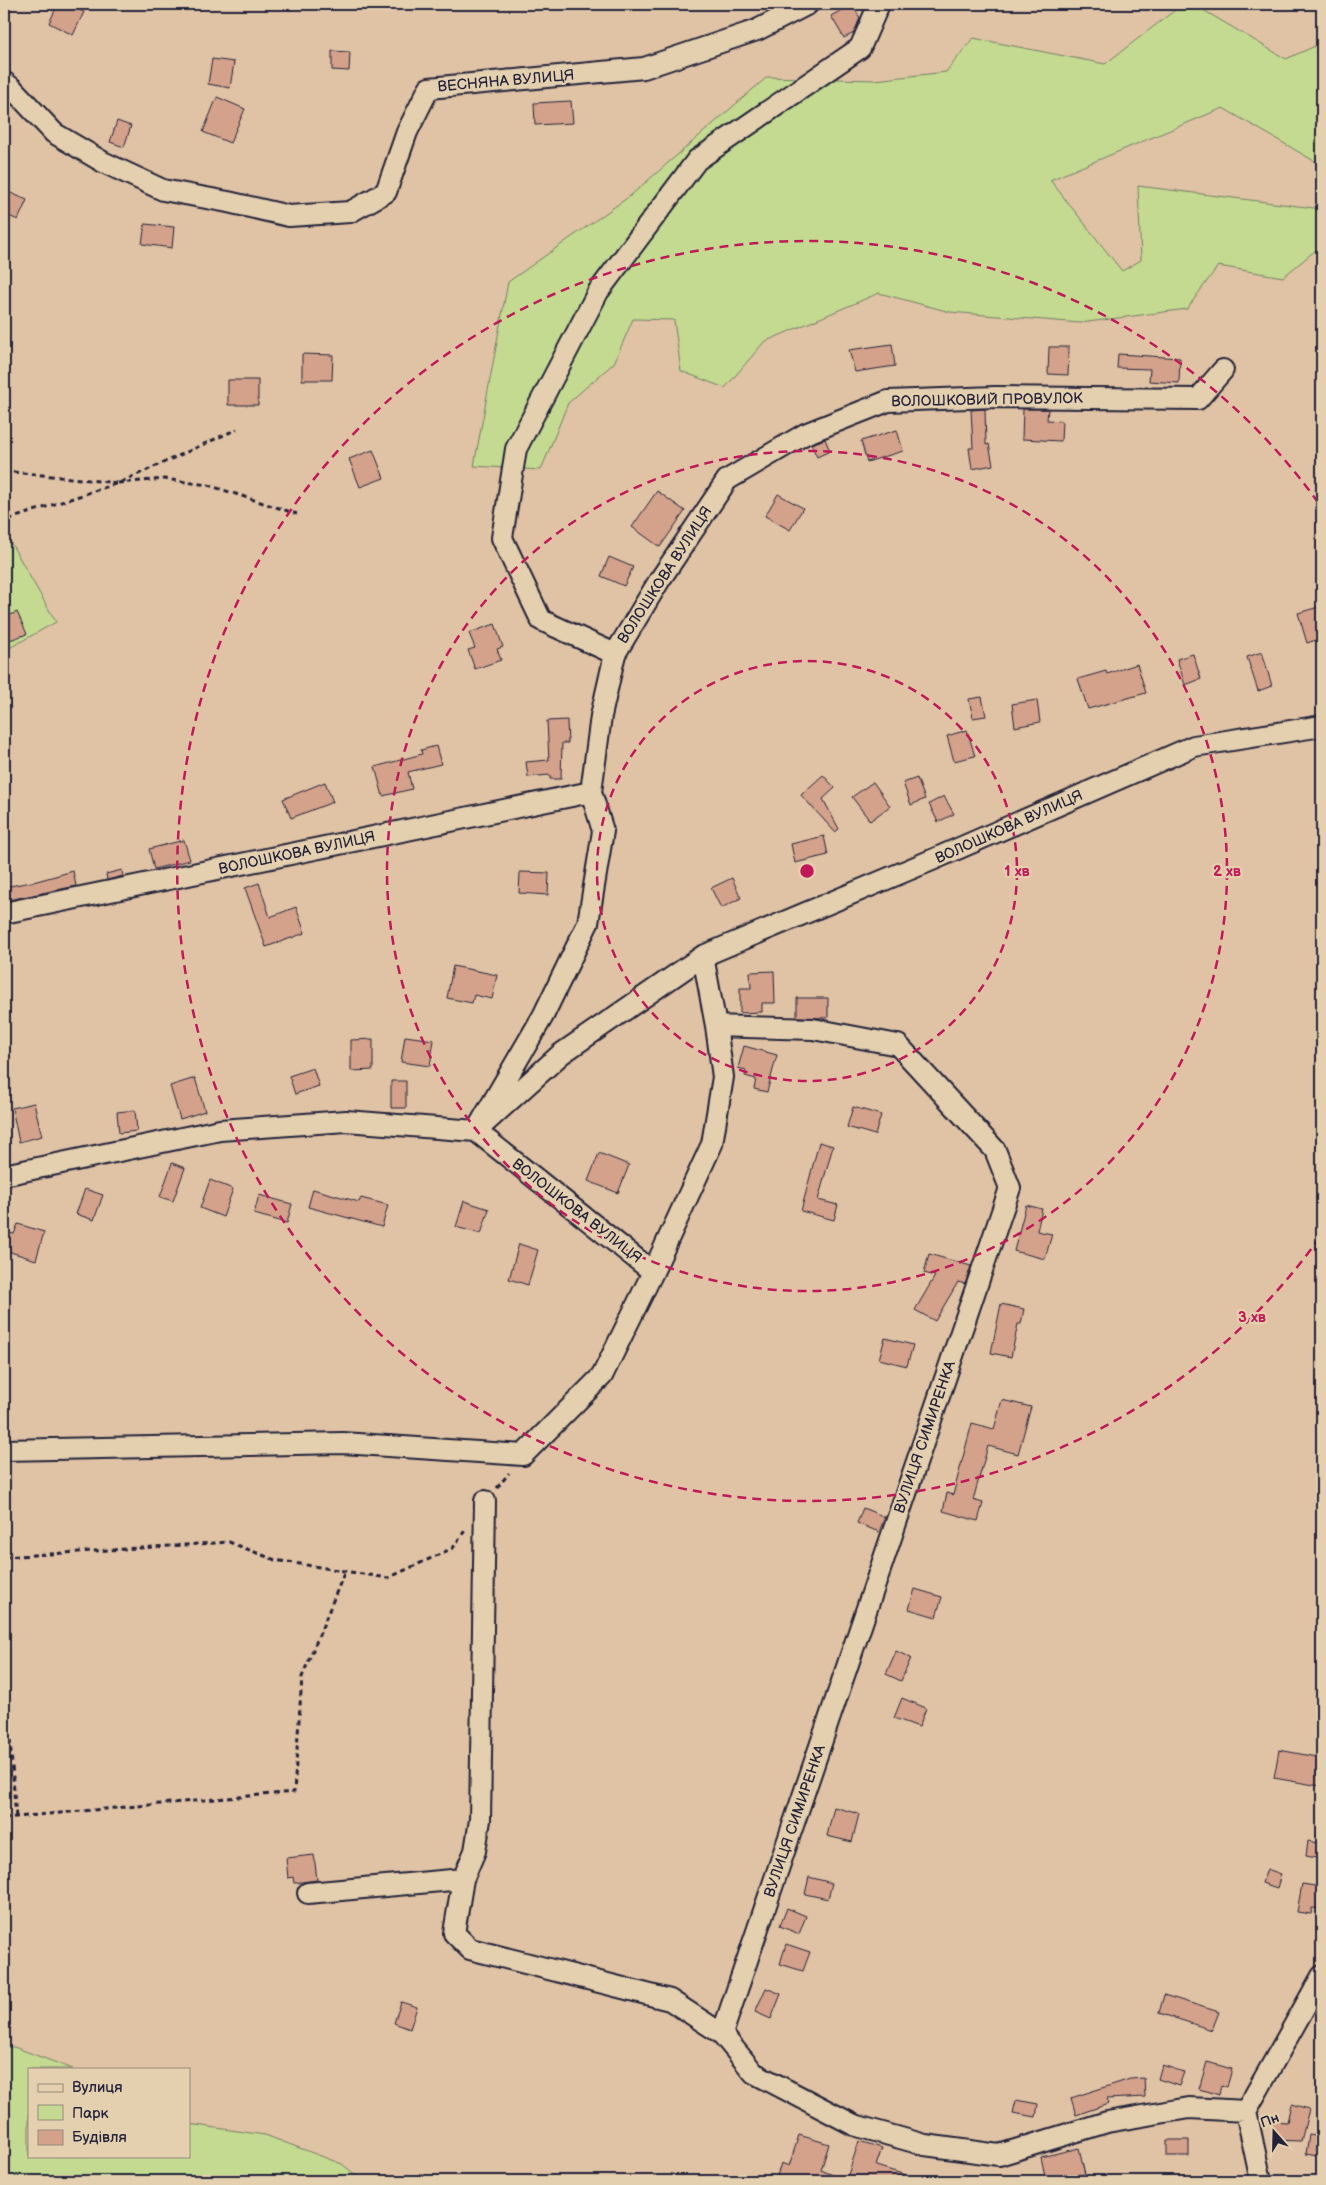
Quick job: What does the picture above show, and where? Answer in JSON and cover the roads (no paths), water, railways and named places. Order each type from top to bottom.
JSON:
[{"type":"street","name":"ВЕСНЯНА ВУЛИЦЯ","points":[[4,82],[12,88],[54,134],[103,162],[163,190],[289,216],[350,212],[386,192],[407,132],[429,88],[644,68],[757,30],[808,4]]},
{"type":"street","points":[[615,654],[541,620],[502,538],[516,449],[598,292],[697,160],[860,48],[879,4]]},
{"type":"street","name":"ВОЛОШКОВИЙ ПРОВУЛОК","points":[[727,480],[805,434],[888,401],[995,397],[1198,399],[1223,370]]},
{"type":"street","name":"ВОЛОШКОВА ВУЛИЦЯ","points":[[476,1131],[542,1016],[588,923],[603,831],[591,792],[601,716],[615,654],[659,581],[727,480]]},
{"type":"street","name":"ВОЛОШКОВА ВУЛИЦЯ","points":[[476,1131],[560,1054],[703,956],[932,860],[1194,746],[1322,726]]},
{"type":"street","name":"ВОЛОШКОВА ВУЛИЦЯ","points":[[4,913],[591,792]]},
{"type":"street","name":"ВОЛОШКОВА ВУЛИЦЯ","points":[[476,1131],[653,1272],[712,1144],[723,1077],[703,956]]},
{"type":"street","name":"ВУЛИЦЯ СИМИРЕНКА","points":[[716,1026],[813,1029],[898,1045],[995,1150],[1010,1188],[722,2034]]},
{"type":"street","points":[[4,1175],[220,1130],[346,1121],[476,1131]]},
{"type":"street","points":[[4,1450],[343,1443],[523,1455],[602,1376],[653,1272]]},
{"type":"street","points":[[486,1501],[480,1820],[475,1851],[463,1880],[454,1933],[470,1949],[670,2000],[722,2034],[754,2073],[854,2125],[925,2145],[999,2155],[1107,2122],[1189,2108],[1246,2111]]},
{"type":"street","points":[[308,1893],[463,1880]]},
{"type":"street","points":[[1261,2181],[1246,2111],[1322,1976]]}]
